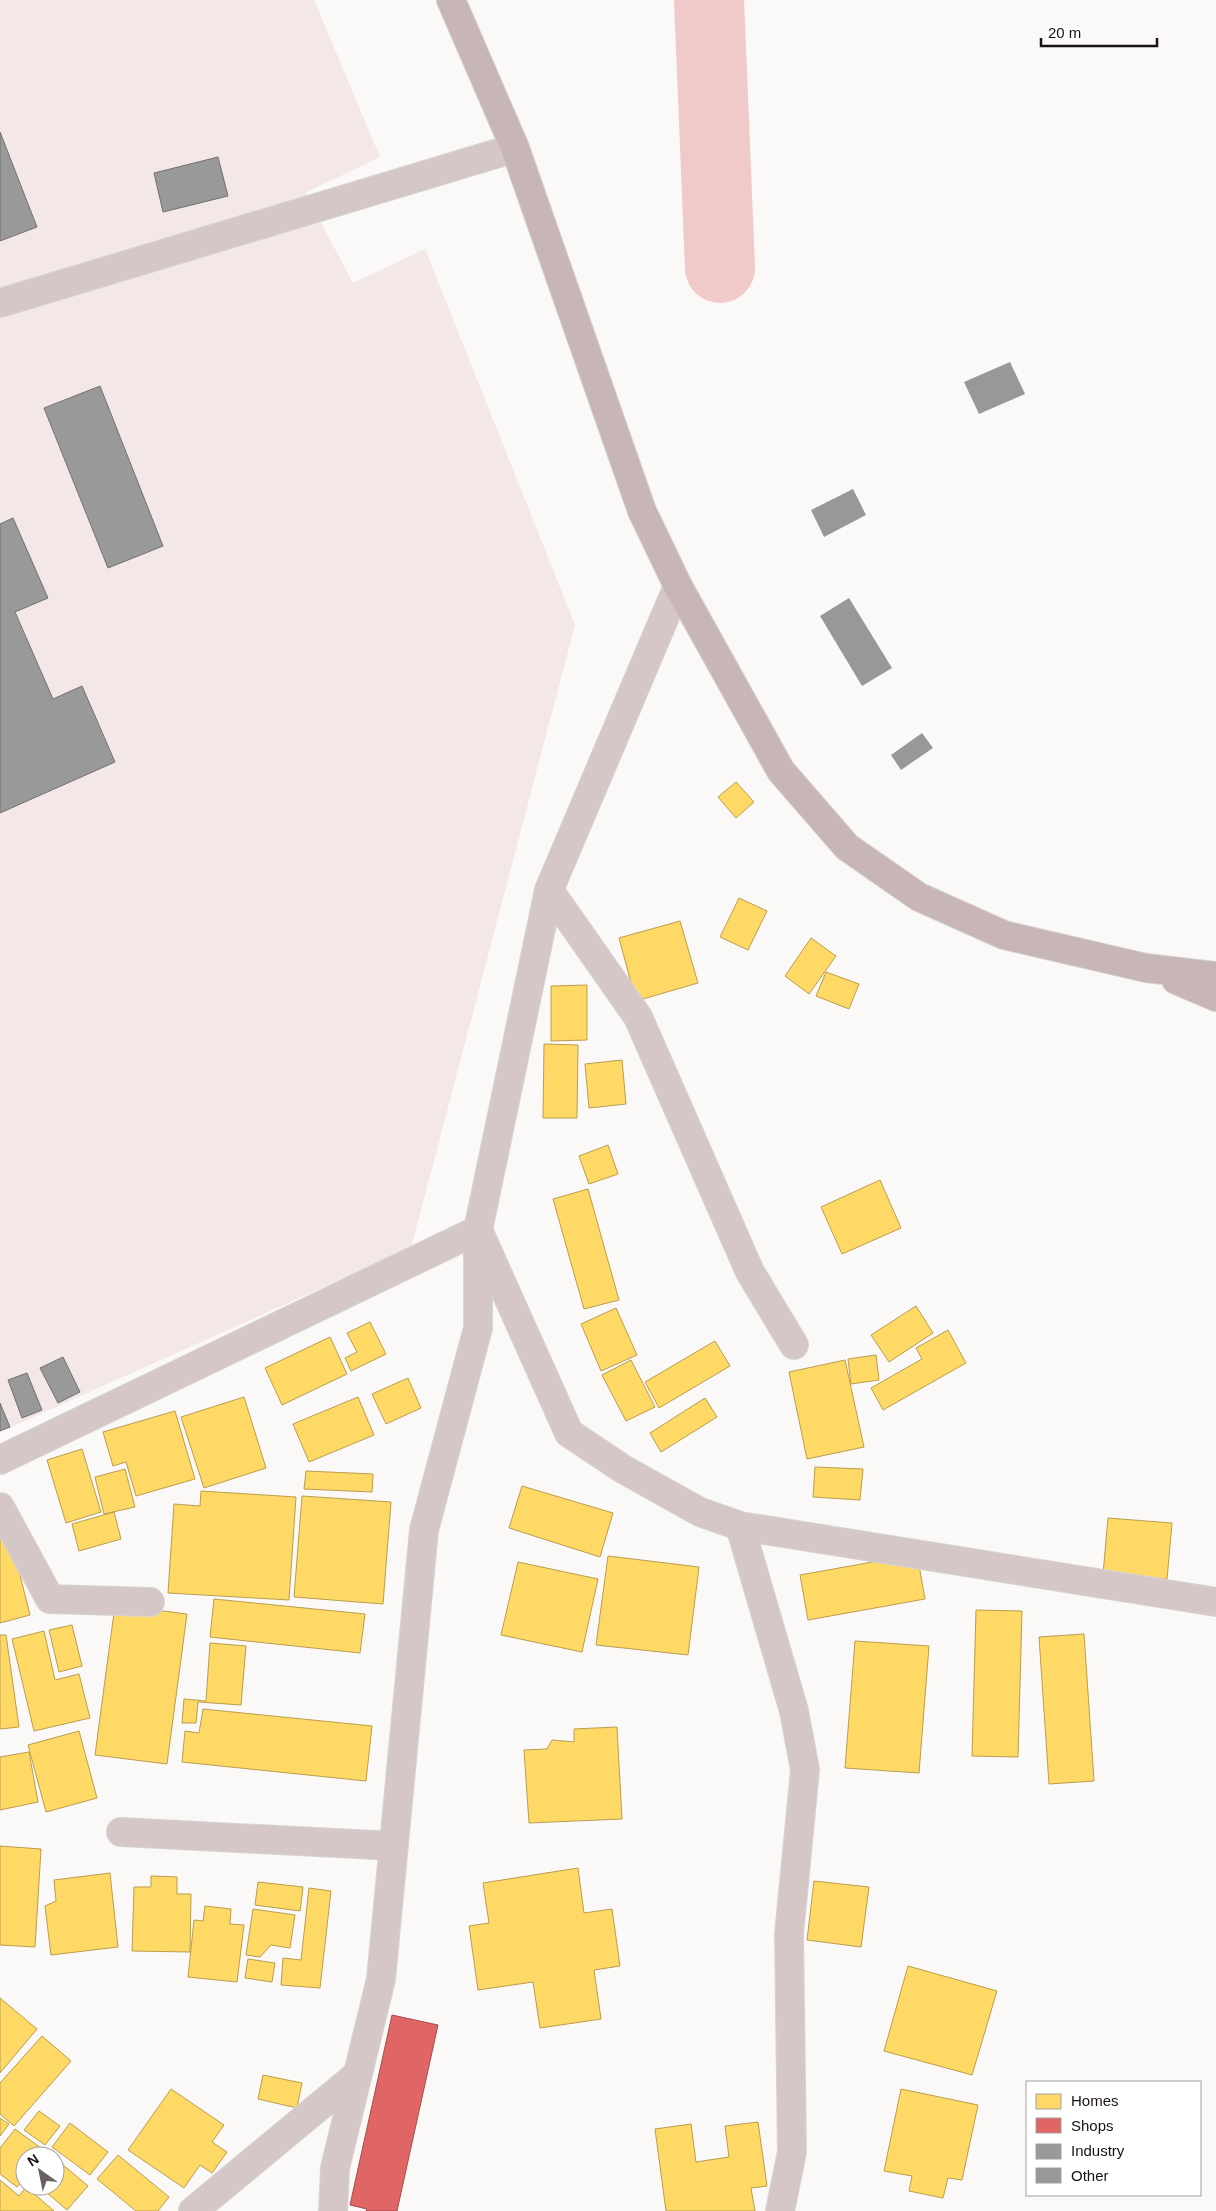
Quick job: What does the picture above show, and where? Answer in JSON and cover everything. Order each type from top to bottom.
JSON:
[{"type":"main road","points":[[451,0],[515,148],[642,510],[678,586],[782,771],[847,847],[919,897],[1004,935],[1146,968],[1216,976]]},
{"type":"main road","points":[[1146,968],[1216,997]]},
{"type":"street","points":[[0,303],[515,148]]},
{"type":"street","points":[[333,2211],[335,2168],[381,1979],[424,1530],[478,1328],[478,1230],[549,890],[678,586]]},
{"type":"street","points":[[549,890],[638,1016],[750,1272],[794,1345]]},
{"type":"street","points":[[0,1460],[478,1230]]},
{"type":"street","points":[[478,1230],[569,1433],[623,1469],[700,1512],[740,1526],[1216,1602]]},
{"type":"street","points":[[0,1507],[50,1598],[150,1602]]},
{"type":"street","points":[[740,1526],[794,1711],[805,1770],[789,1934],[792,2152],[780,2211]]},
{"type":"street","points":[[121,1832],[394,1846]]},
{"type":"street","points":[[193,2211],[357,2075]]},
{"type":"shaded area","points":[[0,0],[314,0],[380,157],[305,193],[353,283],[425,249],[575,625],[411,1248],[0,1432]]},
{"type":"building: Homes","points":[[736,782],[754,802],[736,818],[718,797]]},
{"type":"building: Homes","points":[[739,898],[767,911],[748,950],[720,937]]},
{"type":"building: Homes","points":[[680,921],[698,983],[636,1001],[619,938]]},
{"type":"building: Homes","points":[[811,938],[836,956],[809,994],[785,976]]},
{"type":"building: Homes","points":[[826,972],[859,984],[849,1009],[816,996]]},
{"type":"building: Homes","points":[[587,985],[587,1040],[551,1041],[551,986]]},
{"type":"building: Homes","points":[[544,1044],[578,1045],[577,1118],[543,1118]]},
{"type":"building: Homes","points":[[622,1060],[626,1104],[589,1108],[585,1064]]},
{"type":"building: Homes","points":[[608,1145],[618,1174],[589,1184],[579,1156]]},
{"type":"building: Homes","points":[[880,1180],[901,1228],[842,1254],[821,1207]]},
{"type":"building: Homes","points":[[588,1189],[619,1300],[584,1309],[553,1199]]},
{"type":"building: Homes","points":[[916,1306],[933,1333],[889,1362],[871,1335]]},
{"type":"building: Homes","points":[[616,1308],[637,1355],[601,1371],[581,1324]]},
{"type":"building: Homes","points":[[370,1322],[386,1354],[351,1371],[345,1358],[357,1352],[347,1333]]},
{"type":"building: Homes","points":[[948,1330],[966,1363],[883,1410],[871,1388],[922,1359],[916,1348]]},
{"type":"building: Homes","points":[[330,1337],[347,1374],[282,1405],[265,1368]]},
{"type":"building: Homes","points":[[715,1341],[730,1366],[659,1408],[645,1382]]},
{"type":"building: Homes","points":[[876,1355],[879,1380],[851,1384],[848,1359]]},
{"type":"building: Homes","points":[[631,1360],[655,1407],[626,1421],[602,1375]]},
{"type":"building: Homes","points":[[845,1360],[864,1447],[807,1459],[789,1372]]},
{"type":"building: Homes","points":[[408,1378],[421,1408],[386,1424],[372,1394]]},
{"type":"building: Homes","points":[[244,1397],[266,1468],[204,1488],[181,1417]]},
{"type":"building: Homes","points":[[358,1397],[374,1435],[309,1462],[293,1424]]},
{"type":"building: Homes","points":[[705,1398],[717,1417],[661,1452],[650,1433]]},
{"type":"building: Homes","points":[[175,1411],[195,1479],[136,1496],[126,1462],[113,1466],[103,1432]]},
{"type":"building: Homes","points":[[82,1449],[101,1512],[66,1523],[47,1460]]},
{"type":"building: Homes","points":[[815,1467],[863,1469],[860,1500],[813,1497]]},
{"type":"building: Homes","points":[[125,1469],[135,1507],[104,1514],[95,1477]]},
{"type":"building: Homes","points":[[306,1471],[373,1474],[372,1492],[304,1489]]},
{"type":"building: Homes","points":[[522,1486],[613,1513],[600,1557],[509,1528]]},
{"type":"building: Homes","points":[[201,1491],[296,1497],[289,1600],[168,1593],[174,1504],[200,1506]]},
{"type":"building: Homes","points":[[302,1496],[391,1502],[383,1604],[294,1597]]},
{"type":"building: Homes","points":[[114,1512],[121,1539],[79,1551],[72,1524]]},
{"type":"building: Homes","points":[[1108,1518],[1172,1523],[1167,1579],[1103,1574]]},
{"type":"building: Homes","points":[[7,1523],[30,1615],[0,1623],[0,1524]]},
{"type":"building: Homes","points":[[917,1554],[925,1599],[808,1620],[800,1575]]},
{"type":"building: Homes","points":[[608,1556],[699,1567],[688,1655],[596,1645]]},
{"type":"building: Homes","points":[[518,1562],[598,1579],[582,1652],[501,1635]]},
{"type":"building: Homes","points":[[214,1599],[365,1614],[360,1653],[210,1637]]},
{"type":"building: Homes","points":[[115,1605],[187,1614],[167,1764],[95,1755]]},
{"type":"building: Homes","points":[[976,1610],[1022,1611],[1018,1757],[972,1756]]},
{"type":"building: Homes","points":[[72,1625],[82,1666],[59,1672],[49,1630]]},
{"type":"building: Homes","points":[[44,1631],[55,1680],[79,1674],[90,1718],[34,1731],[12,1639]]},
{"type":"building: Homes","points":[[1084,1634],[1094,1781],[1049,1784],[1039,1637]]},
{"type":"building: Homes","points":[[0,1635],[6,1635],[19,1727],[0,1729]]},
{"type":"building: Homes","points":[[855,1641],[929,1646],[919,1773],[845,1768]]},
{"type":"building: Homes","points":[[210,1643],[246,1646],[241,1705],[198,1702],[196,1723],[182,1723],[184,1699],[206,1701]]},
{"type":"building: Homes","points":[[203,1709],[372,1726],[366,1781],[182,1762],[185,1731],[199,1733]]},
{"type":"building: Homes","points":[[617,1727],[622,1819],[529,1823],[524,1750],[547,1749],[552,1740],[574,1742],[574,1729]]},
{"type":"building: Homes","points":[[79,1731],[97,1798],[46,1812],[28,1745]]},
{"type":"building: Homes","points":[[29,1752],[38,1802],[0,1810],[0,1757]]},
{"type":"building: Homes","points":[[0,1846],[41,1849],[35,1947],[0,1945]]},
{"type":"building: Homes","points":[[578,1868],[584,1913],[612,1909],[620,1966],[594,1970],[601,2019],[540,2028],[533,1982],[478,1990],[469,1926],[489,1923],[483,1883]]},
{"type":"building: Homes","points":[[110,1873],[118,1947],[51,1955],[45,1906],[56,1901],[54,1880]]},
{"type":"building: Homes","points":[[151,1876],[177,1877],[177,1894],[191,1894],[190,1952],[132,1951],[134,1887],[151,1887]]},
{"type":"building: Homes","points":[[814,1881],[869,1887],[861,1947],[807,1940]]},
{"type":"building: Homes","points":[[258,1882],[303,1887],[300,1911],[255,1905]]},
{"type":"building: Homes","points":[[309,1888],[331,1891],[320,1988],[281,1985],[283,1958],[301,1960]]},
{"type":"building: Homes","points":[[205,1906],[231,1909],[230,1924],[244,1925],[237,1982],[188,1977],[194,1920],[203,1921]]},
{"type":"building: Homes","points":[[253,1909],[295,1915],[290,1948],[271,1945],[260,1957],[246,1955]]},
{"type":"building: Homes","points":[[248,1959],[275,1963],[272,1982],[245,1978]]},
{"type":"building: Homes","points":[[908,1966],[997,1991],[972,2075],[884,2051]]},
{"type":"building: Homes","points":[[0,1998],[37,2029],[0,2073]]},
{"type":"building: Homes","points":[[42,2036],[71,2061],[14,2126],[0,2114],[0,2083]]},
{"type":"building: Homes","points":[[263,2075],[302,2083],[297,2108],[258,2099]]},
{"type":"building: Homes","points":[[171,2089],[224,2125],[212,2142],[227,2152],[212,2173],[200,2165],[184,2188],[128,2150]]},
{"type":"building: Homes","points":[[901,2089],[978,2105],[962,2180],[948,2178],[943,2198],[909,2191],[912,2176],[884,2171]]},
{"type":"building: Homes","points":[[39,2111],[60,2126],[45,2145],[24,2130]]},
{"type":"building: Homes","points":[[0,2118],[9,2124],[0,2136]]},
{"type":"building: Homes","points":[[758,2122],[767,2186],[751,2188],[755,2211],[666,2211],[655,2129],[691,2124],[696,2162],[729,2157],[725,2126]]},
{"type":"building: Homes","points":[[70,2123],[108,2152],[90,2175],[65,2157],[65,2146],[53,2146]]},
{"type":"building: Homes","points":[[15,2129],[38,2146],[15,2146],[15,2185],[0,2174],[0,2148]]},
{"type":"building: Homes","points":[[118,2155],[169,2197],[158,2211],[136,2211],[97,2179]]},
{"type":"building: Homes","points":[[65,2166],[88,2186],[67,2210],[51,2196],[65,2196]]},
{"type":"building: Homes","points":[[0,2180],[15,2193],[15,2196],[36,2196],[54,2211],[0,2211]]},
{"type":"building: Shops","points":[[392,2015],[438,2025],[397,2211],[366,2211],[367,2209],[350,2205]]},
{"type":"building: Industry","points":[[0,132],[37,227],[0,241]]},
{"type":"building: Industry","points":[[218,157],[228,196],[163,212],[154,173]]},
{"type":"building: Industry","points":[[100,386],[163,546],[108,568],[44,408]]},
{"type":"building: Industry","points":[[13,518],[48,598],[15,612],[53,699],[82,686],[115,762],[0,813],[0,524]]},
{"type":"building: Industry","points":[[63,1357],[80,1392],[58,1403],[40,1368]]},
{"type":"building: Industry","points":[[27,1373],[42,1410],[22,1418],[8,1380]]},
{"type":"building: Industry","points":[[0,1403],[10,1427],[0,1431]]},
{"type":"building: Other","points":[[1010,362],[1025,394],[979,414],[964,382]]},
{"type":"building: Other","points":[[853,489],[866,515],[824,537],[811,510]]},
{"type":"building: Other","points":[[849,598],[892,668],[862,686],[820,616]]},
{"type":"building: Other","points":[[922,733],[933,748],[901,770],[891,755]]},
{"type":"waterway","points":[[709,0],[720,268]]}]
